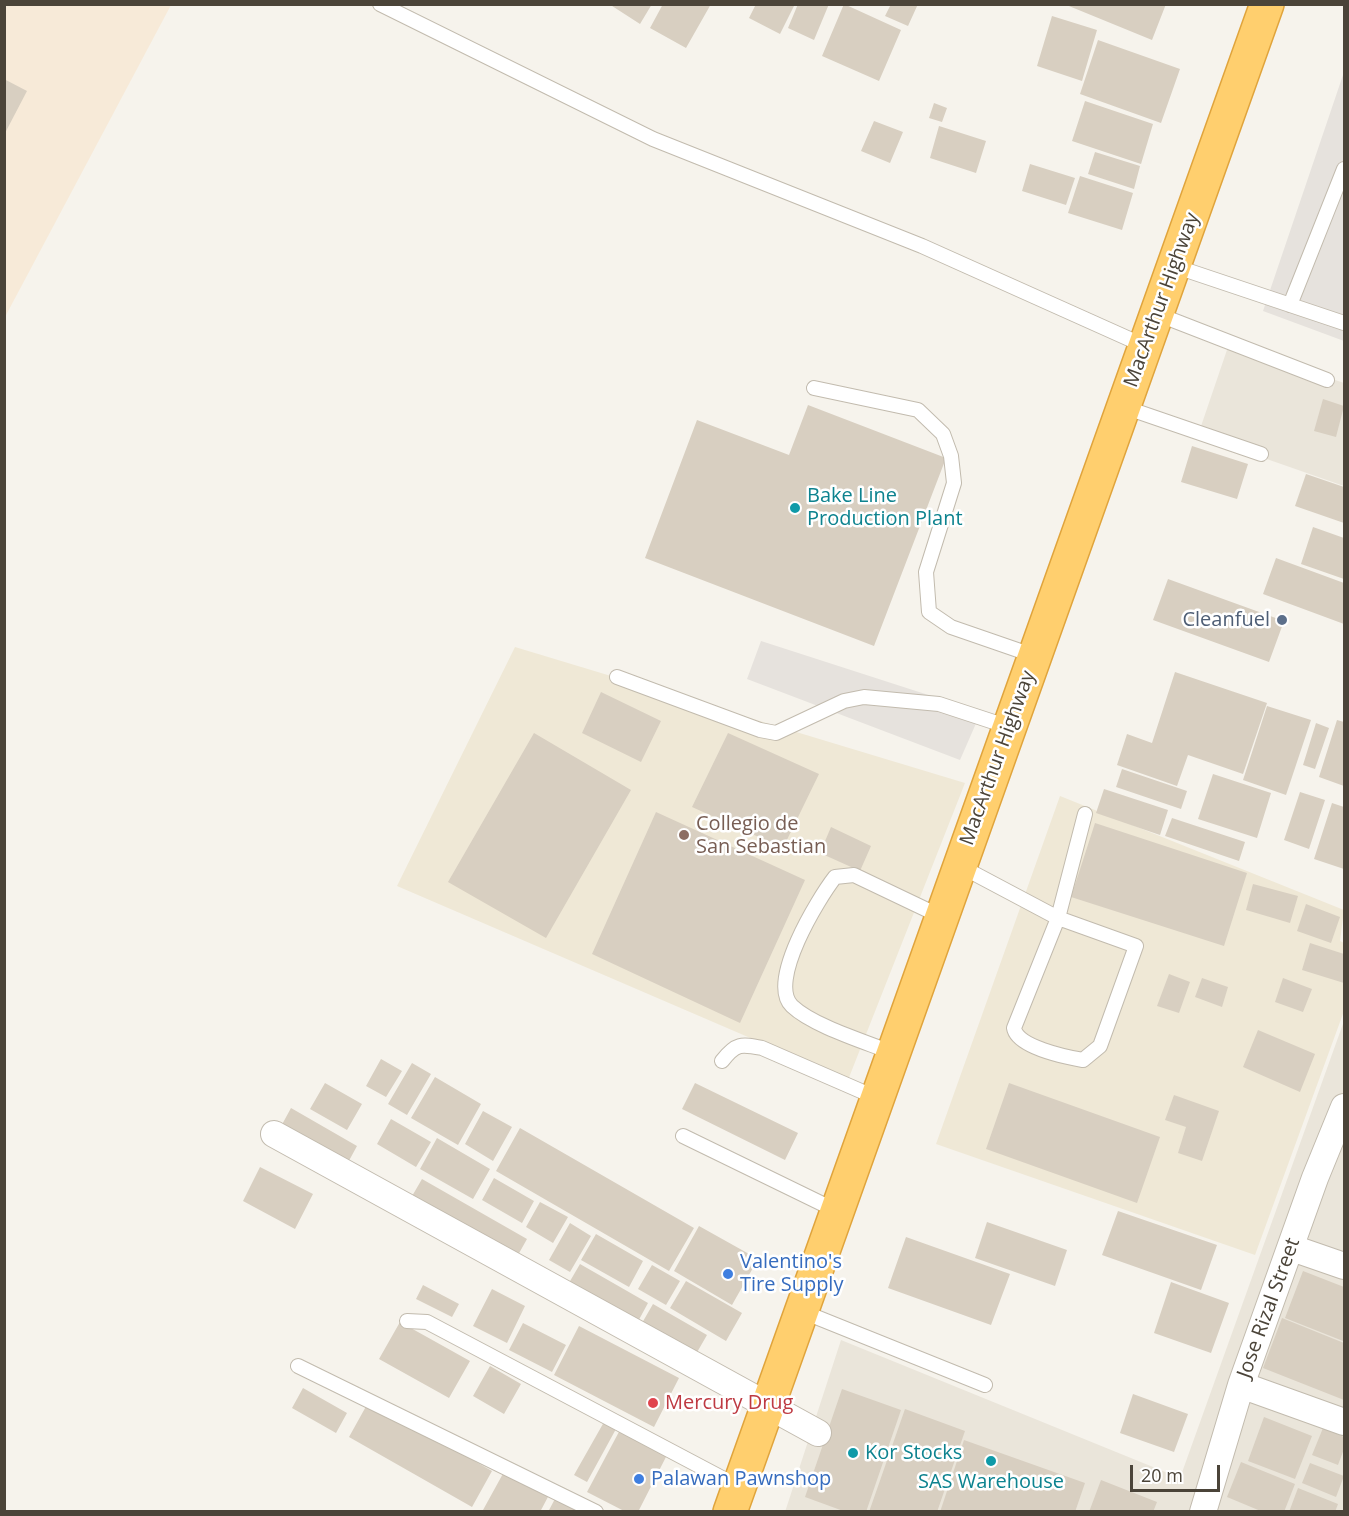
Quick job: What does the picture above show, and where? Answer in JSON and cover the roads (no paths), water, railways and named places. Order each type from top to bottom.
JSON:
[{"type":"highway","name":"MacArthur Highway","points":[[734,1499],[1267,4]]},
{"type":"street","name":"Jose Rizal Street","points":[[1203,1512],[1241,1385],[1292,1248],[1315,1178],[1343,1119]]},
{"type":"street","points":[[274,1134],[818,1433]]},
{"type":"street","points":[[1292,1248],[1344,1266]]},
{"type":"street","points":[[1241,1385],[1344,1422]]},
{"type":"lane","points":[[380,4],[653,139],[922,246],[1145,346]]},
{"type":"lane","points":[[1290,305],[1344,169]]},
{"type":"lane","points":[[1174,266],[1344,323]]},
{"type":"lane","points":[[1157,314],[1327,380]]},
{"type":"lane","points":[[814,388],[918,410],[943,434],[951,456],[954,483],[926,572],[929,612],[951,627],[1035,656]]},
{"type":"lane","points":[[1124,407],[1261,454]]},
{"type":"lane","points":[[617,677],[760,730],[776,733],[844,701],[864,697],[939,704],[1010,727]]},
{"type":"lane","points":[[960,866],[1058,918],[1134,943],[1137,949],[1100,1046],[1083,1060],[1058,1056],[1025,1041],[1014,1032],[1058,918],[1085,814]]},
{"type":"lane","points":[[893,1053],[823,1024],[791,1006],[783,989],[797,943],[823,893],[835,877],[854,875],[942,917]]},
{"type":"lane","points":[[723,1061],[732,1048],[743,1044],[762,1047],[877,1098]]},
{"type":"lane","points":[[683,1136],[837,1211]]},
{"type":"lane","points":[[801,1311],[985,1385]]},
{"type":"lane","points":[[407,1321],[427,1322],[734,1499]]},
{"type":"lane","points":[[298,1366],[596,1512]]},
{"type":"place","name":"Bake Line Production Plant","points":[[795,508]]},
{"type":"place","name":"Cleanfuel","points":[[1282,620]]},
{"type":"place","name":"Collegio de San Sebastian","points":[[684,835]]},
{"type":"place","name":"Valentino's Tire Supply","points":[[728,1274]]},
{"type":"place","name":"Mercury Drug","points":[[653,1403]]},
{"type":"place","name":"Kor Stocks","points":[[853,1453]]},
{"type":"place","name":"SAS Warehouse","points":[[991,1461]]},
{"type":"place","name":"Palawan Pawnshop","points":[[639,1479]]}]
